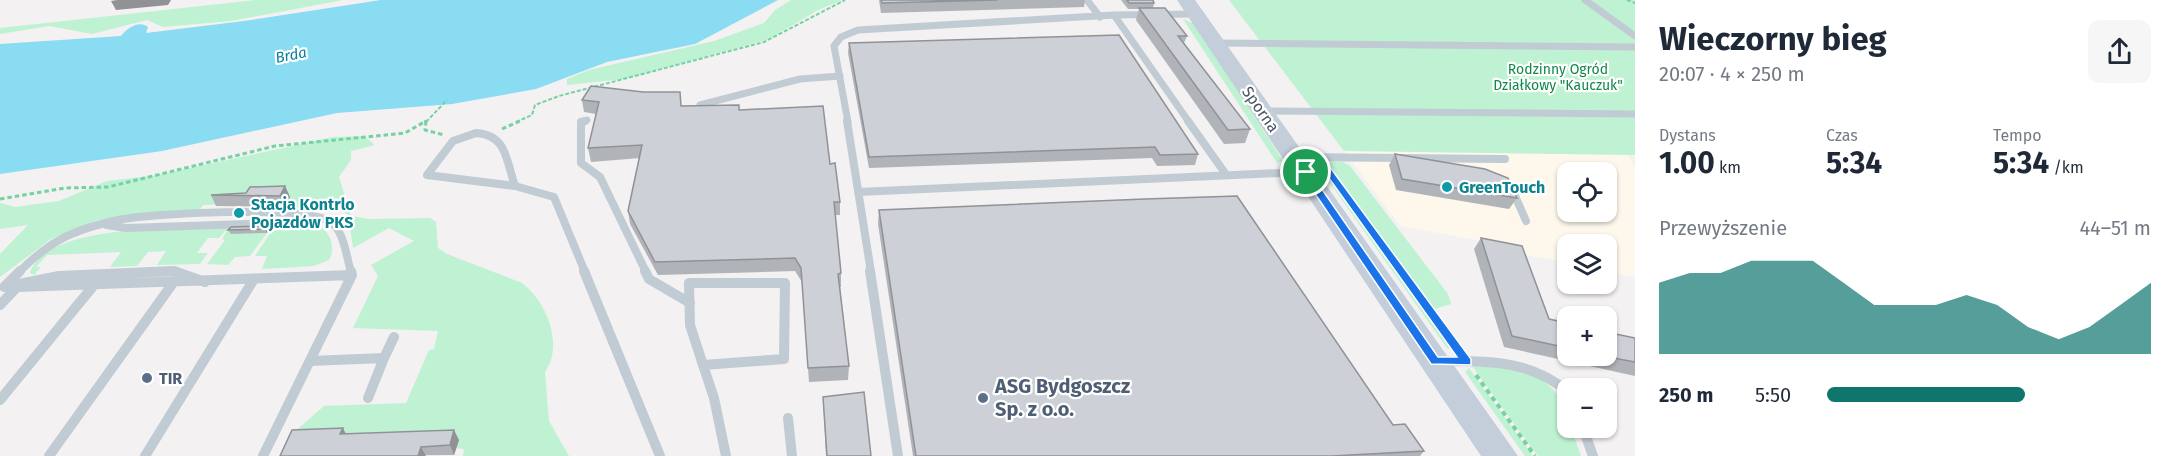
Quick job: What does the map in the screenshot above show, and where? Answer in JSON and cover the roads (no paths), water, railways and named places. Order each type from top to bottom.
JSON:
[{"type":"street","name":"Sporna","points":[[1190,7],[1500,456]]},
{"type":"lane","points":[[1087,0],[1100,17]]},
{"type":"lane","points":[[1586,0],[1635,36]]},
{"type":"lane","points":[[898,456],[834,46],[841,37],[858,30],[1100,17],[1190,7]]},
{"type":"lane","points":[[1114,15],[1225,173]]},
{"type":"lane","points":[[1215,43],[1635,47]]},
{"type":"lane","points":[[700,105],[800,79],[840,76]]},
{"type":"lane","points":[[1262,111],[1635,114]]},
{"type":"lane","points":[[587,120],[581,122],[582,163],[600,177],[649,279],[690,303]]},
{"type":"lane","points":[[515,187],[500,141],[492,134],[476,133],[453,141],[428,175],[515,187],[538,190],[555,197],[660,456]]},
{"type":"lane","points":[[858,192],[1225,173],[1300,164],[1442,158],[1505,159]]},
{"type":"lane","points":[[1442,158],[1476,171]]},
{"type":"lane","points":[[1505,182],[1512,187],[1526,221]]},
{"type":"lane","points":[[2,288],[47,247],[73,233],[105,224],[126,228],[278,223],[316,217],[328,220],[339,228],[352,275],[263,456]]},
{"type":"lane","points":[[2,288],[59,276],[138,272],[174,271],[205,282]]},
{"type":"lane","points":[[0,305],[17,286],[205,282],[352,275]]},
{"type":"lane","points":[[145,456],[254,279]]},
{"type":"lane","points":[[49,456],[173,283]]},
{"type":"lane","points":[[703,365],[784,359],[786,283],[689,283],[690,325],[720,421],[726,456]]},
{"type":"lane","points":[[0,400],[94,285]]},
{"type":"lane","points":[[368,398],[394,337]]},
{"type":"lane","points":[[310,361],[384,358]]},
{"type":"lane","points":[[1435,361],[1506,363],[1530,367],[1557,382]]},
{"type":"lane","points":[[788,418],[792,456]]},
{"type":"lane","points":[[1587,438],[1593,456]]},
{"type":"water","name":"Brda","points":[[381,0],[778,0],[695,44],[607,62],[536,89],[452,104],[337,113],[162,151],[0,174],[0,44],[121,36],[126,30],[141,24],[148,27],[146,33]]},
{"type":"place","name":"GreenTouch","points":[[1447,187]]},
{"type":"place","name":"Stacja Kontrlo Pojazdów PKS","points":[[239,213]]},
{"type":"place","name":"TIR","points":[[147,378]]},
{"type":"place","name":"ASG Bydgoszcz Sp. z o.o.","points":[[983,398]]},
{"type":"park label","name":"Rodzinny Ogród Działkowy \"Kauczuk\"","points":[[1558,78]]}]
